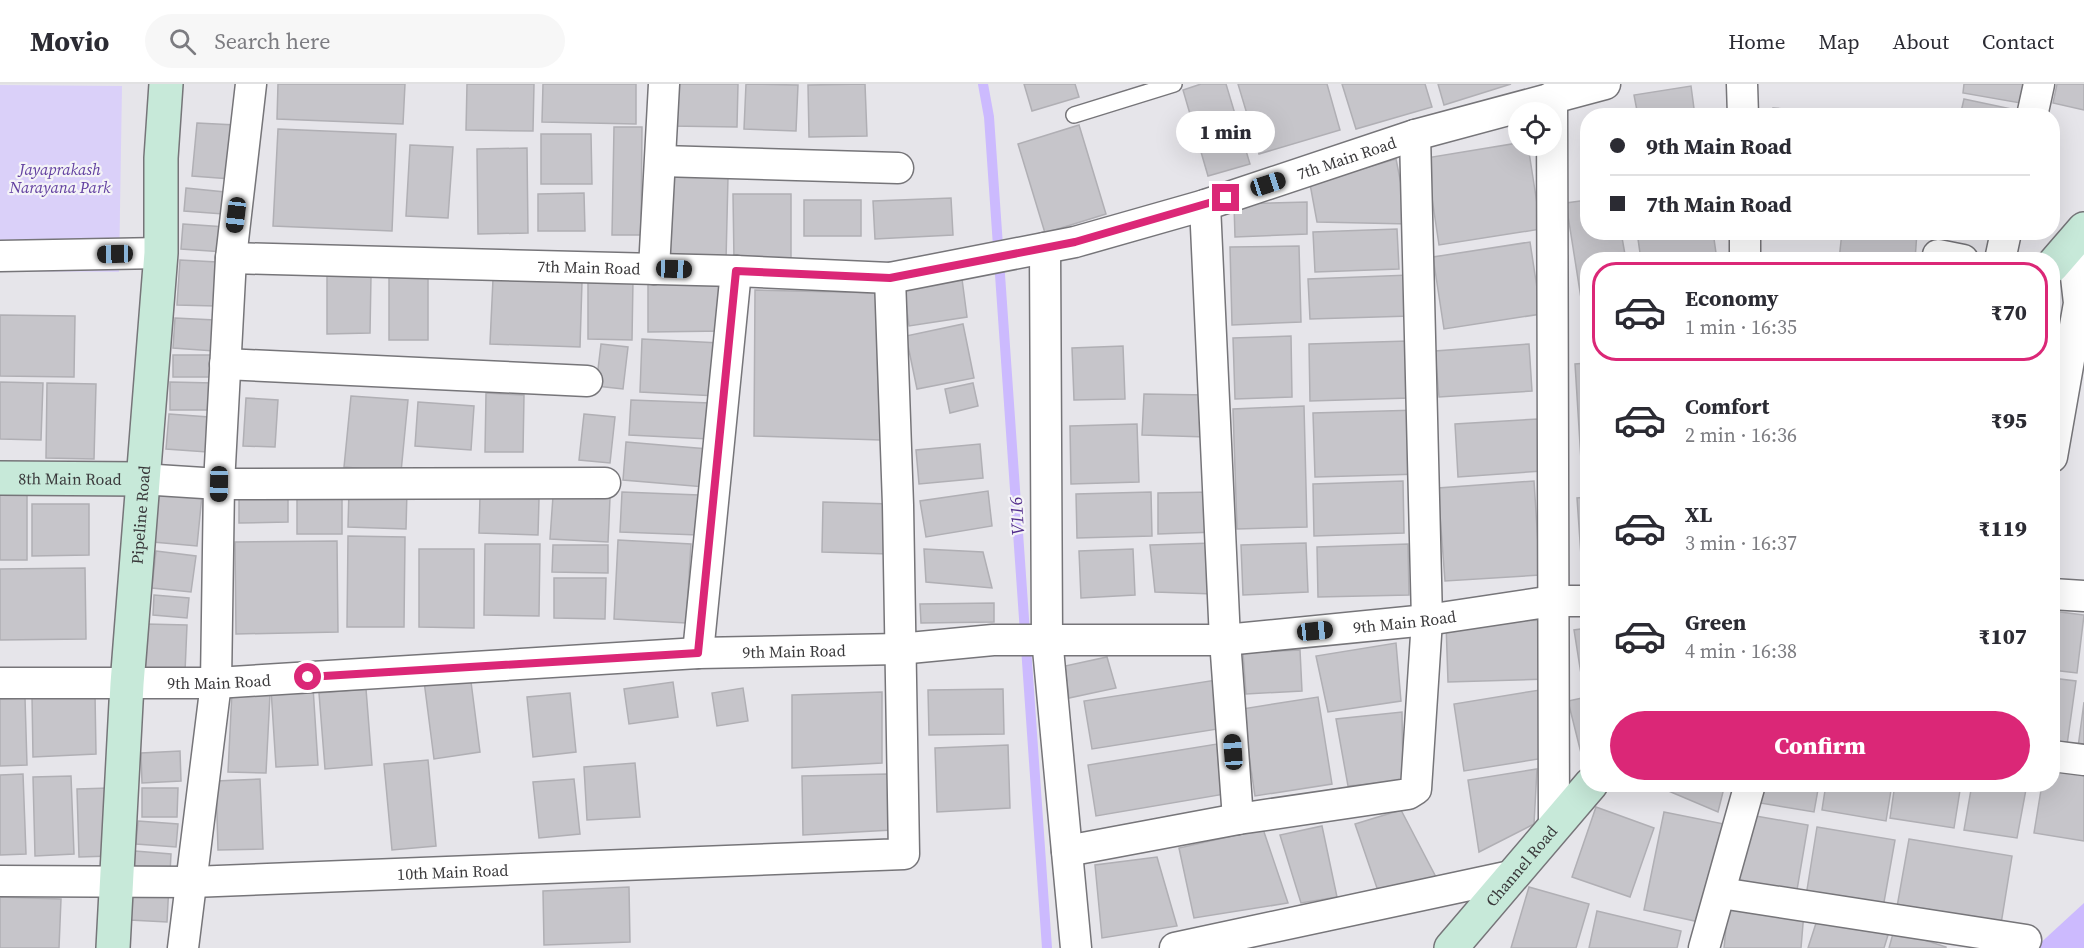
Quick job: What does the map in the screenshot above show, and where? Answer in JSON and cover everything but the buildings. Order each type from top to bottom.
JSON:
[{"type":"main road","name":"Pipeline Road","points":[[113,948],[141,479],[161,253],[161,158],[166,84]]},
{"type":"main road","name":"8th Main Road","points":[[0,478],[141,479]]},
{"type":"main road","name":"Channel Road","points":[[1451,948],[1584,792]]},
{"type":"street","points":[[183,948],[216,683],[219,484],[231,258],[251,84]]},
{"type":"street","points":[[654,269],[664,84]]},
{"type":"street","name":"7th Main Road","points":[[231,258],[736,271],[890,278],[1075,242],[1205,205],[1415,135],[1605,84]]},
{"type":"street","points":[[1742,84],[1743,108]]},
{"type":"street","points":[[2034,108],[2039,84]]},
{"type":"street","points":[[1552,97],[1554,827]]},
{"type":"street","points":[[1067,850],[1238,819],[1408,794],[1416,789],[1427,620],[1415,135]]},
{"type":"street","points":[[661,160],[898,168]]},
{"type":"street","points":[[1205,205],[1225,640],[1238,819]]},
{"type":"street","points":[[2060,411],[2079,303],[2069,246]]},
{"type":"street","points":[[1039,249],[1045,638],[1076,948]]},
{"type":"street","points":[[0,256],[161,253]]},
{"type":"street","points":[[698,653],[736,271]]},
{"type":"street","points":[[890,278],[898,505],[899,649]]},
{"type":"street","points":[[225,364],[587,381]]},
{"type":"street","points":[[141,479],[219,484],[605,483]]},
{"type":"street","points":[[2060,594],[2084,596]]},
{"type":"street","name":"9th Main Road","points":[[0,683],[216,683],[698,653],[899,649],[1008,639],[1225,640],[1427,620],[1552,601],[1580,601]]},
{"type":"street","name":"10th Main Road","points":[[0,880],[192,882],[904,854],[899,649]]},
{"type":"street","points":[[2060,757],[2084,760]]},
{"type":"street","points":[[1704,948],[1748,792]]},
{"type":"street","points":[[1175,948],[1511,876]]},
{"type":"street","points":[[1721,893],[2026,940]]},
{"type":"lane","points":[[1074,115],[1174,84]]},
{"type":"green space","name":"Jayaprakash Narayana Park","points":[[0,85],[122,86],[119,272],[0,271]]},
{"type":"shaded area","points":[[2084,903],[2084,948],[2035,948]]},
{"type":"waterway","name":"V116","points":[[983,84],[989,117],[1047,948]]},
{"type":"route","points":[[308,677],[698,653],[736,271],[890,278],[1075,242],[1226,198]]}]
